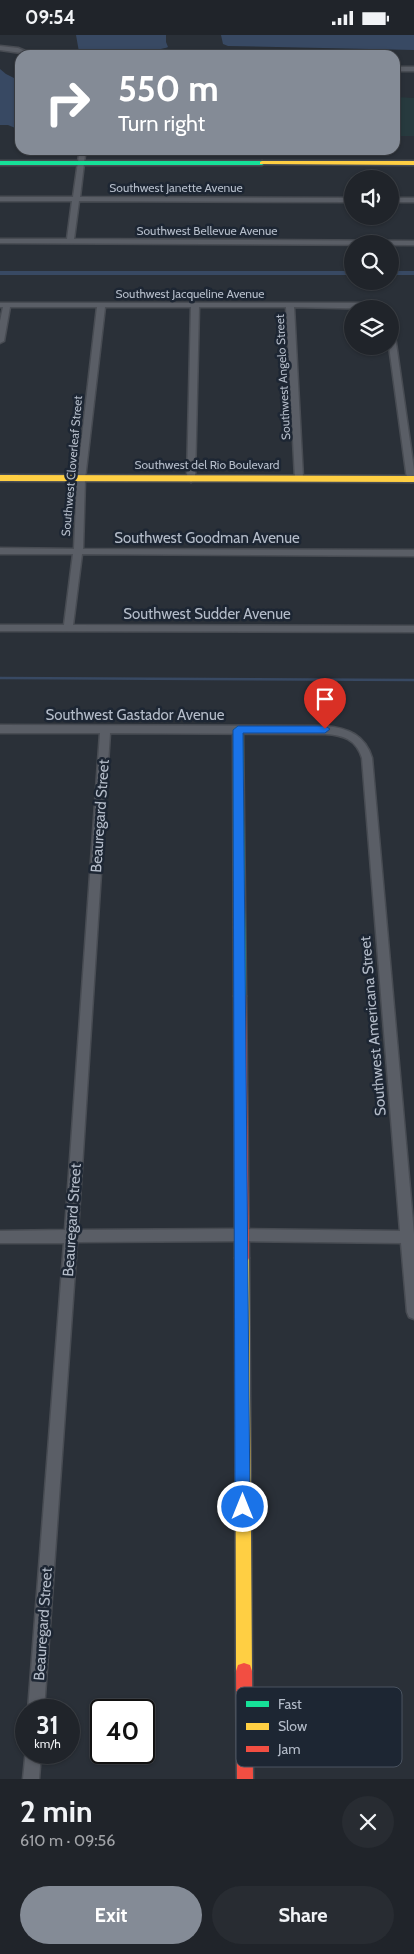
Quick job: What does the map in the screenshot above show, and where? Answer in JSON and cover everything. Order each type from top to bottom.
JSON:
[{"type":"street","points":[[0,48],[19,50]]},
{"type":"street","points":[[400,69],[414,69]]},
{"type":"street","points":[[400,154],[414,154]]},
{"type":"street","points":[[0,155],[82,159],[414,163]]},
{"type":"street","points":[[0,163],[82,159],[348,155]]},
{"type":"street","points":[[70,241],[82,159]]},
{"type":"street","name":"Southwest Janette Avenue","points":[[0,199],[344,200]]},
{"type":"street","points":[[399,200],[414,200]]},
{"type":"street","name":"Southwest Bellevue Avenue","points":[[0,241],[414,243]]},
{"type":"street","points":[[0,341],[3,305]]},
{"type":"street","name":"Southwest Jacqueline Avenue","points":[[3,305],[344,305]]},
{"type":"street","name":"Southwest Cloverleaf Street","points":[[68,629],[78,551],[81,479],[101,305]]},
{"type":"street","points":[[191,479],[195,305]]},
{"type":"street","name":"Southwest Angelo Street","points":[[290,306],[299,478]]},
{"type":"street","points":[[394,355],[412,479]]},
{"type":"street","name":"Southwest del Rio Boulevard","points":[[0,478],[412,479]]},
{"type":"street","name":"Southwest Goodman Avenue","points":[[0,551],[414,553]]},
{"type":"street","name":"Southwest Sudder Avenue","points":[[0,629],[414,629]]},
{"type":"street","name":"Southwest Gastador Avenue","points":[[0,729],[334,730],[358,739]]},
{"type":"street","name":"Beauregard Street","points":[[37,1699],[106,730]]},
{"type":"street","points":[[238,730],[244,1687]]},
{"type":"street","name":"Southwest Americana Street","points":[[358,739],[364,748],[367,758],[414,1312]]},
{"type":"street","points":[[0,1237],[240,1235],[407,1237]]},
{"type":"street","points":[[31,1779],[32,1764]]},
{"type":"green space","points":[[400,97],[414,98],[414,136],[400,136]]},
{"type":"water","points":[[76,35],[166,35],[168,47],[156,50],[79,50]]},
{"type":"water","points":[[221,35],[414,35],[414,50],[228,46],[223,44]]},
{"type":"water","points":[[0,69],[15,78],[15,128],[8,125],[0,125]]},
{"type":"waterway","points":[[0,273],[344,273]]},
{"type":"waterway","points":[[399,273],[414,273]]},
{"type":"waterway","points":[[0,678],[414,680]]},
{"type":"traffic: fast","points":[[0,163],[262,163]]},
{"type":"traffic: fast","points":[[238,730],[240,996]]},
{"type":"traffic: slow","points":[[262,163],[414,163]]},
{"type":"traffic: slow","points":[[0,478],[414,479]]},
{"type":"traffic: slow","points":[[242,1258],[244,1671]]},
{"type":"traffic: jam","points":[[240,996],[242,1258]]},
{"type":"traffic: jam","points":[[244,1671],[244,1687]]},
{"type":"traffic: jam","points":[[245,1767],[245,1779]]},
{"type":"route","points":[[243,1507],[238,730],[325,729]]}]
